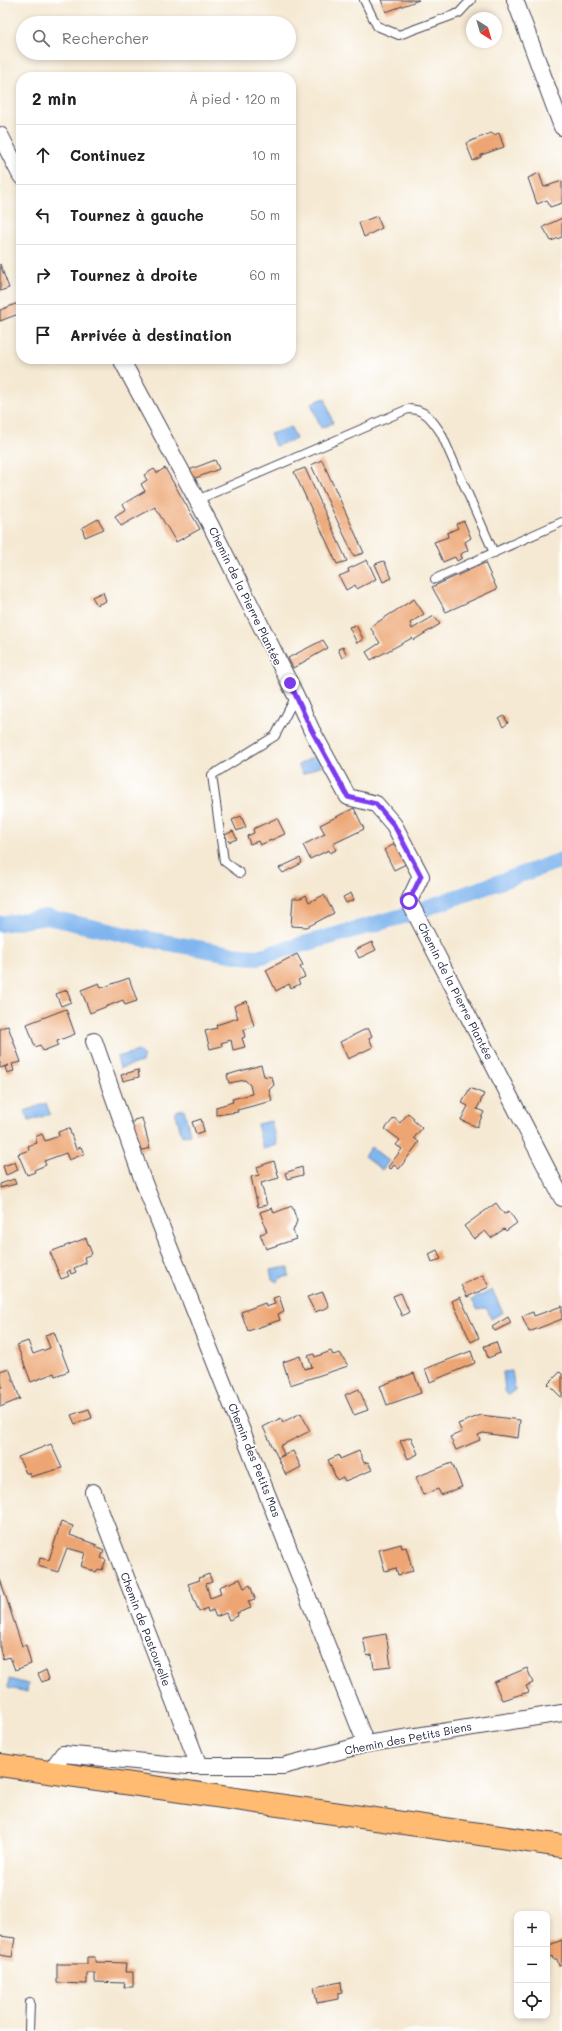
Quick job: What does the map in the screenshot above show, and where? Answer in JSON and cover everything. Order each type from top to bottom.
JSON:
[{"type":"main road","points":[[0,1765],[562,1846]]},
{"type":"street","points":[[515,0],[562,127]]},
{"type":"street","points":[[0,136],[16,166]]},
{"type":"street","name":"Chemin de la Pierre Plantée","points":[[124,364],[197,500],[296,696],[311,729],[348,797],[376,804],[398,832],[421,876],[409,901],[562,1198]]},
{"type":"street","name":"Chemin des Petits Mas","points":[[94,1041],[142,1178],[366,1744]]},
{"type":"street","name":"Chemin de Pastourelle","points":[[93,1492],[199,1766]]},
{"type":"street","name":"Chemin des Petits Biens","points":[[50,1772],[63,1754],[199,1766],[283,1766],[366,1744],[562,1713]]},
{"type":"lane","points":[[364,0],[377,26],[399,35],[459,13],[471,0]]},
{"type":"lane","points":[[197,500],[408,409],[416,409],[428,416],[441,433],[494,553]]},
{"type":"lane","points":[[435,579],[562,522]]},
{"type":"lane","points":[[240,873],[224,861],[212,775],[275,736],[296,696]]},
{"type":"lane","points":[[29,2031],[30,2002]]},
{"type":"water","points":[[325,398],[333,423],[321,428],[311,403]]},
{"type":"water","points":[[291,427],[296,439],[275,446],[270,434]]},
{"type":"water","points":[[317,755],[322,765],[303,774],[298,765]]},
{"type":"water","points":[[139,1051],[144,1056],[142,1062],[120,1068],[117,1057]]},
{"type":"water","points":[[46,1103],[50,1114],[29,1121],[25,1111]]},
{"type":"water","points":[[184,1109],[190,1134],[182,1136],[175,1111]]},
{"type":"water","points":[[271,1121],[277,1145],[263,1149],[257,1124]]},
{"type":"water","points":[[371,1147],[389,1161],[382,1170],[364,1156]]},
{"type":"water","points":[[288,1267],[289,1276],[281,1278],[277,1282],[272,1279],[270,1270]]},
{"type":"water","points":[[492,1290],[503,1312],[491,1319],[487,1309],[477,1309],[472,1300]]},
{"type":"water","points":[[512,1371],[515,1390],[508,1395],[505,1391],[503,1372]]},
{"type":"water","points":[[9,1679],[28,1684],[27,1692],[8,1688]]},
{"type":"building","points":[[381,0],[419,0],[386,12]]},
{"type":"building","points":[[491,133],[494,135],[499,133],[504,147],[481,155],[481,157],[473,161],[466,143]]},
{"type":"building","points":[[539,173],[544,187],[562,181],[562,203],[550,207],[547,200],[537,204],[528,178]]},
{"type":"building","points":[[377,216],[382,228],[364,237],[359,223]]},
{"type":"building","points":[[562,218],[562,237],[551,241],[543,227]]},
{"type":"building","points":[[0,264],[9,288],[0,291]]},
{"type":"building","points":[[16,304],[16,315],[0,321],[0,310]]},
{"type":"building","points":[[215,460],[219,469],[193,479],[189,470]]},
{"type":"building","points":[[322,460],[364,553],[354,556],[311,465]]},
{"type":"building","points":[[165,468],[200,529],[176,542],[155,507],[121,526],[115,516],[126,509],[123,504],[145,491],[141,484],[147,480],[144,475],[154,469],[157,473]]},
{"type":"building","points":[[305,468],[347,561],[337,564],[294,472]]},
{"type":"building","points":[[98,519],[104,529],[85,537],[82,528]]},
{"type":"building","points":[[464,521],[471,538],[465,542],[468,550],[461,554],[462,558],[457,561],[455,557],[443,562],[434,542],[448,537],[447,533],[458,528],[456,524]]},
{"type":"building","points":[[367,560],[376,579],[357,589],[355,585],[346,590],[339,576],[349,572],[348,569]]},
{"type":"building","points":[[384,561],[392,578],[383,582],[375,564]]},
{"type":"building","points":[[485,563],[497,589],[446,612],[432,587]]},
{"type":"building","points":[[103,592],[106,601],[97,605],[92,597]]},
{"type":"building","points":[[414,599],[424,614],[410,623],[412,629],[434,616],[440,624],[414,640],[412,638],[371,660],[366,652],[380,643],[370,627]]},
{"type":"building","points":[[356,625],[363,639],[357,643],[349,627]]},
{"type":"building","points":[[323,640],[328,648],[293,668],[288,658]]},
{"type":"building","points":[[343,647],[347,655],[342,658],[338,649]]},
{"type":"building","points":[[504,716],[508,723],[503,727],[499,719]]},
{"type":"building","points":[[354,808],[364,829],[333,844],[336,850],[330,853],[329,850],[310,859],[303,845],[325,834],[320,825]]},
{"type":"building","points":[[241,816],[246,827],[237,831],[232,820]]},
{"type":"building","points":[[277,818],[285,834],[260,845],[258,841],[250,844],[247,836],[254,833],[253,829]]},
{"type":"building","points":[[233,831],[237,839],[229,842],[225,835]]},
{"type":"building","points":[[396,843],[406,864],[394,870],[384,850]]},
{"type":"building","points":[[300,858],[302,863],[283,873],[279,868]]},
{"type":"building","points":[[351,893],[354,900],[346,903],[343,897]]},
{"type":"building","points":[[306,895],[309,902],[324,895],[334,913],[307,927],[291,926],[293,898],[301,898]]},
{"type":"building","points":[[372,942],[376,950],[359,958],[355,950]]},
{"type":"building","points":[[297,954],[303,965],[300,967],[305,977],[298,980],[300,984],[291,988],[289,984],[276,991],[266,970]]},
{"type":"building","points":[[129,978],[137,1001],[125,1005],[123,1000],[90,1013],[81,990],[99,983],[101,988]]},
{"type":"building","points":[[67,990],[71,1002],[61,1006],[56,994]]},
{"type":"building","points":[[247,1001],[254,1026],[243,1030],[245,1037],[242,1038],[245,1047],[233,1050],[231,1040],[221,1043],[222,1046],[210,1049],[205,1031],[217,1028],[216,1025],[238,1018],[234,1006]]},
{"type":"building","points":[[66,1009],[75,1034],[57,1041],[58,1045],[43,1051],[40,1045],[35,1047],[27,1024]]},
{"type":"building","points":[[8,1026],[21,1062],[12,1064],[14,1071],[7,1073],[5,1067],[9,1065],[0,1068],[0,1028]]},
{"type":"building","points":[[368,1028],[372,1036],[369,1038],[373,1047],[348,1059],[340,1042]]},
{"type":"building","points":[[261,1065],[264,1076],[272,1077],[274,1085],[269,1090],[272,1101],[237,1110],[238,1112],[216,1115],[216,1107],[233,1102],[232,1099],[252,1094],[250,1085],[245,1080],[229,1083],[227,1075]]},
{"type":"building","points":[[138,1070],[139,1077],[123,1081],[121,1075]]},
{"type":"building","points":[[470,1088],[484,1094],[477,1109],[484,1112],[477,1127],[461,1120],[468,1106],[462,1103]]},
{"type":"building","points":[[408,1113],[422,1128],[414,1138],[419,1142],[399,1169],[394,1165],[391,1169],[388,1167],[402,1149],[396,1145],[400,1140],[385,1129],[394,1118],[400,1123]]},
{"type":"building","points":[[142,1118],[150,1148],[139,1151],[132,1127],[134,1120]]},
{"type":"building","points":[[201,1119],[204,1131],[196,1134],[192,1122]]},
{"type":"building","points":[[69,1128],[76,1149],[81,1147],[84,1154],[69,1160],[66,1153],[44,1161],[46,1165],[27,1175],[18,1154],[29,1150],[28,1146],[37,1143],[35,1137],[42,1134],[45,1141],[59,1136],[58,1132]]},
{"type":"building","points":[[274,1161],[279,1178],[261,1183],[267,1205],[258,1207],[251,1177],[259,1175],[257,1167]]},
{"type":"building","points":[[15,1162],[18,1170],[6,1175],[3,1166]]},
{"type":"building","points":[[302,1167],[303,1175],[287,1179],[285,1173]]},
{"type":"building","points":[[14,1179],[16,1184],[0,1188],[0,1184]]},
{"type":"building","points":[[496,1203],[504,1214],[509,1211],[517,1223],[506,1231],[504,1229],[491,1238],[485,1231],[474,1239],[464,1226]]},
{"type":"building","points":[[292,1206],[297,1221],[293,1231],[296,1239],[266,1249],[260,1234],[267,1232],[260,1212],[272,1208],[274,1213]]},
{"type":"building","points":[[86,1238],[92,1254],[84,1257],[86,1263],[74,1268],[76,1272],[71,1274],[70,1270],[67,1272],[69,1276],[61,1279],[50,1252]]},
{"type":"building","points":[[437,1250],[441,1259],[432,1262],[429,1254]]},
{"type":"building","points":[[483,1275],[489,1287],[467,1297],[461,1285]]},
{"type":"building","points":[[323,1292],[329,1307],[315,1312],[307,1297]]},
{"type":"building","points":[[401,1293],[409,1312],[402,1316],[393,1296]]},
{"type":"building","points":[[279,1296],[284,1311],[278,1314],[280,1320],[248,1331],[241,1312],[265,1303],[266,1307],[275,1304],[273,1298]]},
{"type":"building","points":[[460,1297],[479,1338],[471,1342],[452,1301]]},
{"type":"building","points":[[562,1306],[562,1319],[529,1332],[522,1316],[533,1312],[534,1316]]},
{"type":"building","points":[[508,1317],[511,1323],[495,1331],[492,1327]]},
{"type":"building","points":[[54,1332],[69,1371],[55,1376],[54,1373],[31,1382],[17,1345],[28,1341],[33,1354],[50,1348],[45,1335]]},
{"type":"building","points":[[496,1342],[500,1353],[488,1358],[484,1346]]},
{"type":"building","points":[[331,1351],[333,1355],[340,1353],[348,1366],[290,1385],[283,1362],[300,1356],[304,1369],[312,1367],[308,1356],[314,1354],[315,1357]]},
{"type":"building","points":[[471,1351],[475,1363],[430,1382],[425,1369]]},
{"type":"building","points":[[9,1368],[20,1399],[0,1407],[0,1387],[2,1387],[0,1371]]},
{"type":"building","points":[[560,1372],[562,1374],[562,1398],[548,1384]]},
{"type":"building","points":[[414,1373],[421,1393],[387,1405],[380,1386]]},
{"type":"building","points":[[359,1389],[368,1410],[354,1415],[345,1395]]},
{"type":"building","points":[[89,1409],[92,1418],[75,1424],[71,1415]]},
{"type":"building","points":[[301,1413],[310,1431],[280,1446],[284,1454],[278,1458],[263,1427],[281,1418],[283,1422]]},
{"type":"building","points":[[481,1415],[520,1420],[518,1438],[483,1433],[478,1435],[480,1440],[456,1450],[450,1437],[462,1432],[458,1424]]},
{"type":"building","points":[[411,1437],[418,1454],[408,1459],[400,1441]]},
{"type":"building","points":[[51,1444],[62,1468],[30,1477],[29,1473],[26,1473],[18,1457]]},
{"type":"building","points":[[293,1451],[301,1467],[286,1475],[278,1458]]},
{"type":"building","points":[[359,1451],[364,1463],[368,1462],[372,1470],[345,1481],[343,1477],[337,1480],[328,1460],[339,1455],[340,1459]]},
{"type":"building","points":[[452,1463],[462,1487],[441,1495],[438,1489],[423,1495],[416,1477]]},
{"type":"building","points":[[61,1522],[73,1526],[70,1535],[97,1545],[96,1547],[104,1551],[101,1558],[106,1560],[102,1570],[98,1569],[96,1572],[81,1566],[85,1553],[67,1548],[58,1572],[38,1566],[40,1558],[49,1560]]},
{"type":"building","points":[[401,1544],[402,1548],[406,1547],[413,1571],[398,1575],[396,1568],[385,1571],[379,1550]]},
{"type":"building","points":[[209,1574],[212,1582],[206,1584],[210,1598],[221,1594],[219,1587],[240,1579],[244,1588],[250,1585],[255,1599],[248,1601],[251,1608],[237,1613],[238,1616],[229,1620],[226,1613],[216,1617],[213,1610],[208,1612],[207,1608],[199,1612],[188,1584],[200,1580],[199,1578]]},
{"type":"building","points":[[0,1579],[22,1646],[26,1645],[31,1664],[15,1670],[10,1657],[3,1659],[0,1650]]},
{"type":"building","points":[[386,1634],[391,1666],[374,1668],[372,1655],[367,1656],[363,1638]]},
{"type":"building","points":[[527,1668],[533,1683],[526,1686],[529,1692],[502,1700],[494,1682]]},
{"type":"building","points":[[46,1670],[49,1679],[42,1682],[38,1674]]},
{"type":"building","points":[[0,1936],[15,1938],[12,1957],[0,1955]]},
{"type":"building","points":[[562,1940],[562,1965],[559,1966],[557,1959],[553,1959],[552,1956],[550,1957],[550,1945]]},
{"type":"building","points":[[87,1957],[95,1957],[95,1962],[126,1963],[125,1972],[133,1972],[133,1987],[124,1987],[125,1983],[95,1982],[95,1973],[87,1973],[87,1984],[57,1983],[57,1964],[87,1964]]},
{"type":"building","points":[[341,1982],[342,1992],[338,1993],[338,1999],[317,2003],[314,1987]]},
{"type":"waterway","points":[[417,911],[562,860]]},
{"type":"waterway","points":[[0,924],[47,917],[135,937],[242,956],[258,957],[410,914]]},
{"type":"route","points":[[290,683],[311,729],[348,797],[376,804],[394,825],[421,876],[409,901]]}]
